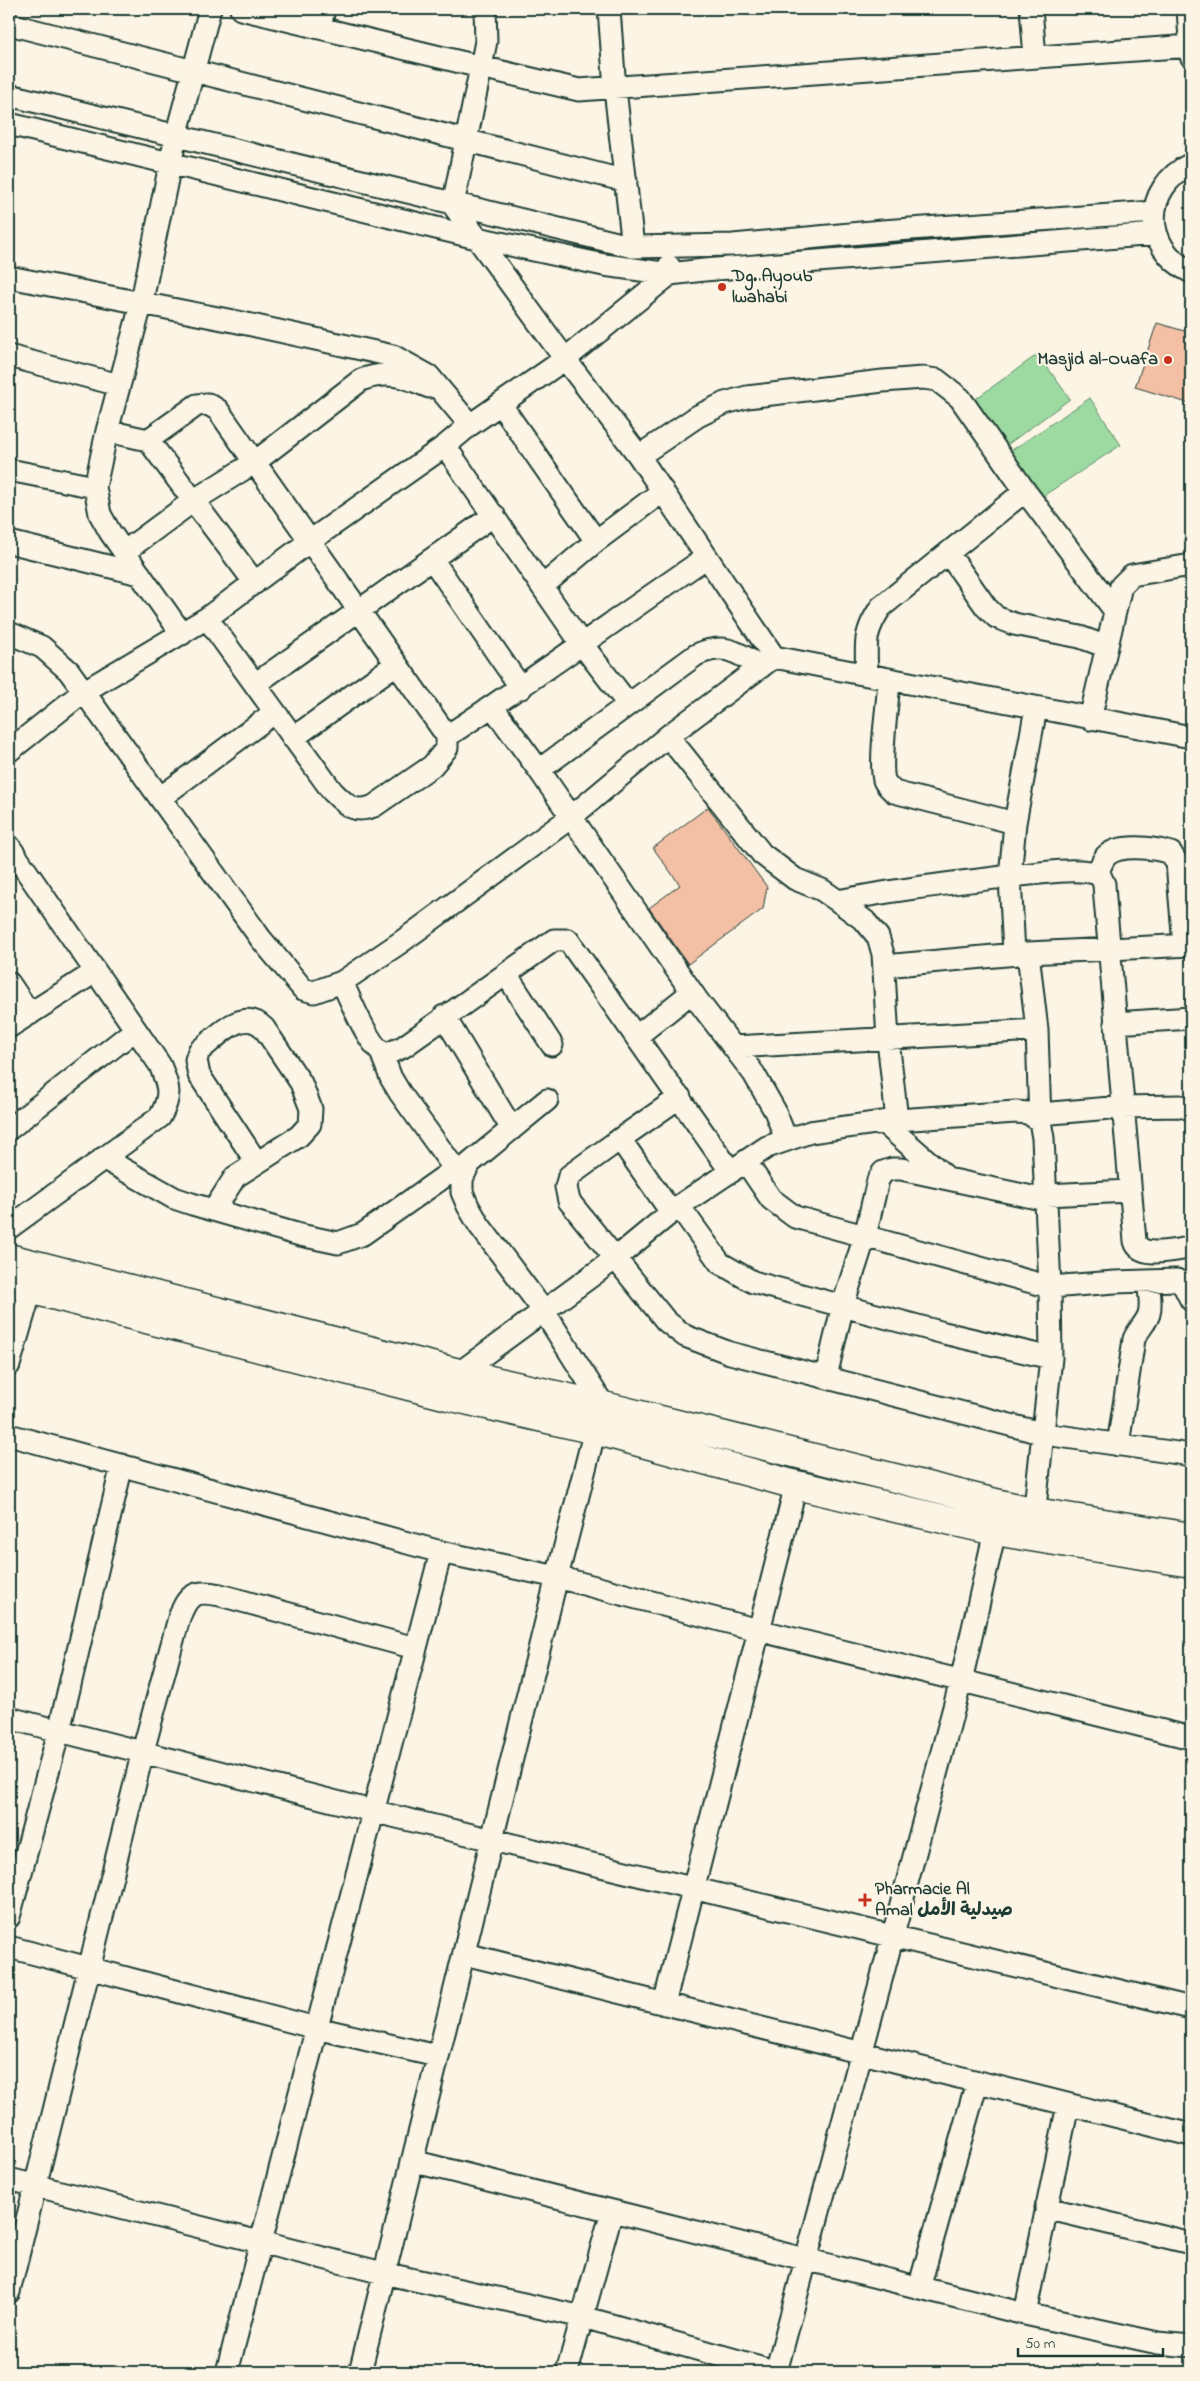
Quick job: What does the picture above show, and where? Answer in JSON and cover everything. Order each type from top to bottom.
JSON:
[{"type":"main road","points":[[9,1258],[26,1280],[454,1385],[996,1503],[1034,1525],[1191,1562]]},
{"type":"main road","points":[[600,1418],[796,1485],[995,1531],[1034,1525],[1191,1537]]},
{"type":"street","points":[[182,634],[124,552],[100,514],[96,487],[107,431],[141,305],[176,136],[210,9]]},
{"type":"street","points":[[241,9],[322,19],[481,67],[579,90],[615,89],[1035,57],[1191,49],[1188,9]]},
{"type":"street","points":[[485,9],[486,41],[454,205],[565,359],[639,456],[707,557],[768,662]]},
{"type":"street","points":[[610,9],[615,89],[633,247]]},
{"type":"street","points":[[1031,9],[1035,57]]},
{"type":"street","points":[[9,24],[626,181]]},
{"type":"street","points":[[9,95],[454,205],[633,247],[668,248],[1154,212]]},
{"type":"street","points":[[9,124],[477,238],[604,264],[670,274],[1016,244],[1156,234]]},
{"type":"street","points":[[1191,164],[1178,170],[1166,181],[1158,196],[1154,212],[1156,234],[1164,252],[1178,266],[1191,272]]},
{"type":"street","points":[[668,248],[670,274]]},
{"type":"street","points":[[12,743],[83,692],[206,618],[310,541],[565,359],[670,274]]},
{"type":"street","points":[[9,277],[141,305],[238,322],[393,356],[430,376],[470,426]]},
{"type":"street","points":[[10,363],[119,385]]},
{"type":"street","points":[[124,552],[193,501],[254,462],[361,380],[376,374],[402,377],[445,394]]},
{"type":"street","points":[[639,456],[698,416],[725,403],[747,397],[928,378],[944,383],[960,398],[1025,491],[1115,611]]},
{"type":"street","points":[[148,440],[197,405],[208,404],[218,410],[447,736],[447,748],[432,766],[374,806],[357,810],[350,808],[332,791],[206,618]]},
{"type":"street","points":[[501,405],[596,542]]},
{"type":"street","points":[[107,431],[148,440],[255,583]]},
{"type":"street","points":[[445,446],[544,586],[581,643],[628,704]]},
{"type":"street","points":[[9,470],[96,487]]},
{"type":"street","points":[[544,586],[596,542],[663,491]]},
{"type":"street","points":[[867,676],[866,640],[870,624],[881,607],[1025,491]]},
{"type":"street","points":[[254,684],[494,515]]},
{"type":"street","points":[[9,542],[140,574]]},
{"type":"street","points":[[948,553],[986,607],[996,617],[1014,624],[1080,637],[1107,646]]},
{"type":"street","points":[[447,736],[521,688],[581,643],[707,557]]},
{"type":"street","points":[[432,560],[521,688]]},
{"type":"street","points":[[1090,719],[1121,586],[1132,574],[1191,564]]},
{"type":"street","points":[[9,633],[42,646],[69,671],[261,939],[303,989],[314,992],[342,982],[393,948],[570,818],[668,736],[768,662]]},
{"type":"street","points":[[539,770],[696,654],[708,649],[727,649],[768,662],[867,676],[1191,737]]},
{"type":"street","points":[[293,738],[396,664]]},
{"type":"street","points":[[889,680],[884,757],[884,773],[887,786],[894,792],[1015,823]]},
{"type":"street","points":[[492,706],[539,770],[570,818],[692,992],[754,1074],[767,1095],[786,1139]]},
{"type":"street","points":[[1034,1525],[1045,1434],[1051,1358],[1050,1288],[1037,1030],[1021,953],[1010,877],[1015,823],[1036,708]]},
{"type":"street","points":[[160,798],[275,712]]},
{"type":"street","points":[[668,736],[762,854],[795,880],[822,890],[873,929],[881,945],[884,966],[890,1121],[949,1180]]},
{"type":"street","points":[[884,966],[1021,953],[1188,945],[1177,863],[1171,853],[1126,849],[1116,850],[1104,859],[1097,874]]},
{"type":"street","points":[[12,858],[160,1064],[169,1089],[160,1116],[12,1221]]},
{"type":"street","points":[[838,901],[888,890],[1010,877],[1082,872],[1097,874],[1104,884],[1108,950],[1135,1241],[1138,1248],[1155,1252],[1191,1248]]},
{"type":"street","points":[[381,1052],[387,1054],[403,1047],[444,1016],[554,940],[568,940],[680,1097],[739,1167],[781,1209],[795,1217],[1050,1288],[1177,1280],[1184,1286],[1191,1300]]},
{"type":"street","points":[[9,1027],[95,972]]},
{"type":"street","points":[[506,974],[552,1045]]},
{"type":"street","points":[[342,982],[360,1020],[381,1052],[391,1078],[458,1174],[462,1192],[479,1225],[543,1310],[600,1418],[557,1577],[360,2372]]},
{"type":"street","points":[[9,983],[30,1014]]},
{"type":"street","points":[[637,1036],[692,992]]},
{"type":"street","points":[[444,1016],[512,1129]]},
{"type":"street","points":[[1115,1023],[1191,1018]]},
{"type":"street","points":[[214,1210],[235,1177],[257,1163],[299,1136],[310,1124],[311,1108],[301,1084],[264,1028],[256,1020],[246,1019],[236,1022],[199,1051],[196,1067],[199,1075],[257,1163]]},
{"type":"street","points":[[9,1129],[135,1030]]},
{"type":"street","points":[[734,1047],[888,1040],[1037,1030]]},
{"type":"street","points":[[680,1097],[572,1172],[566,1187],[569,1201],[666,1321],[685,1336],[730,1353],[826,1376],[1045,1434],[1191,1455]]},
{"type":"street","points":[[103,1158],[174,1198],[322,1241],[343,1242],[370,1230],[458,1174],[547,1100]]},
{"type":"street","points":[[454,1385],[543,1310],[616,1258],[675,1209],[767,1147],[786,1139],[825,1129],[890,1121],[1016,1112],[1028,1113],[1040,1118],[1122,1107],[1180,1106],[1191,1109]]},
{"type":"street","points":[[620,1139],[720,1263],[733,1272],[753,1282],[843,1304],[944,1333],[1051,1358]]},
{"type":"street","points":[[826,1376],[843,1304],[865,1236],[878,1180],[884,1172],[892,1169],[901,1169],[1046,1198],[1129,1191]]},
{"type":"street","points":[[9,1365],[26,1280]]},
{"type":"street","points":[[1118,1445],[1134,1339],[1148,1316],[1148,1281]]},
{"type":"street","points":[[9,1435],[441,1552],[557,1577],[758,1630],[1191,1738]]},
{"type":"street","points":[[9,1918],[59,1730],[122,1466]]},
{"type":"street","points":[[664,2004],[692,1887],[796,1485]]},
{"type":"street","points":[[9,2179],[383,2274],[583,2317],[777,2372],[961,1681],[995,1531],[996,1503]]},
{"type":"street","points":[[227,2372],[259,2242],[441,1552]]},
{"type":"street","points":[[9,2292],[143,1751],[184,1605],[192,1595],[211,1593],[415,1648]]},
{"type":"street","points":[[9,1718],[372,1810],[1191,2008]]},
{"type":"street","points":[[9,1947],[316,2028],[437,2056]]},
{"type":"street","points":[[465,1954],[1191,2135]]},
{"type":"street","points":[[919,2288],[977,2082]]},
{"type":"street","points":[[1025,2314],[1068,2104]]},
{"type":"street","points":[[412,2161],[1025,2314],[1158,2343],[1191,2346]]},
{"type":"street","points":[[1046,2208],[1191,2243]]},
{"type":"street","points":[[568,2372],[612,2211]]},
{"type":"green space","points":[[1038,354],[1070,399],[1007,445],[974,400]]},
{"type":"green space","points":[[1090,398],[1121,445],[1040,498],[1009,452]]},
{"type":"building","name":"Masjid al-Ouafa","points":[[1157,323],[1191,333],[1191,404],[1135,387]]},
{"type":"building","points":[[708,807],[767,887],[763,909],[688,964],[649,908],[680,885],[653,848]]},
{"type":"place","name":"Dg. Ayoub lwahabi","points":[[722,287]]},
{"type":"place","name":"Masjid al-Ouafa","points":[[1168,360]]},
{"type":"place","name":"Pharmacie Al Amal صيدلية الأمل","points":[[865,1900]]}]
